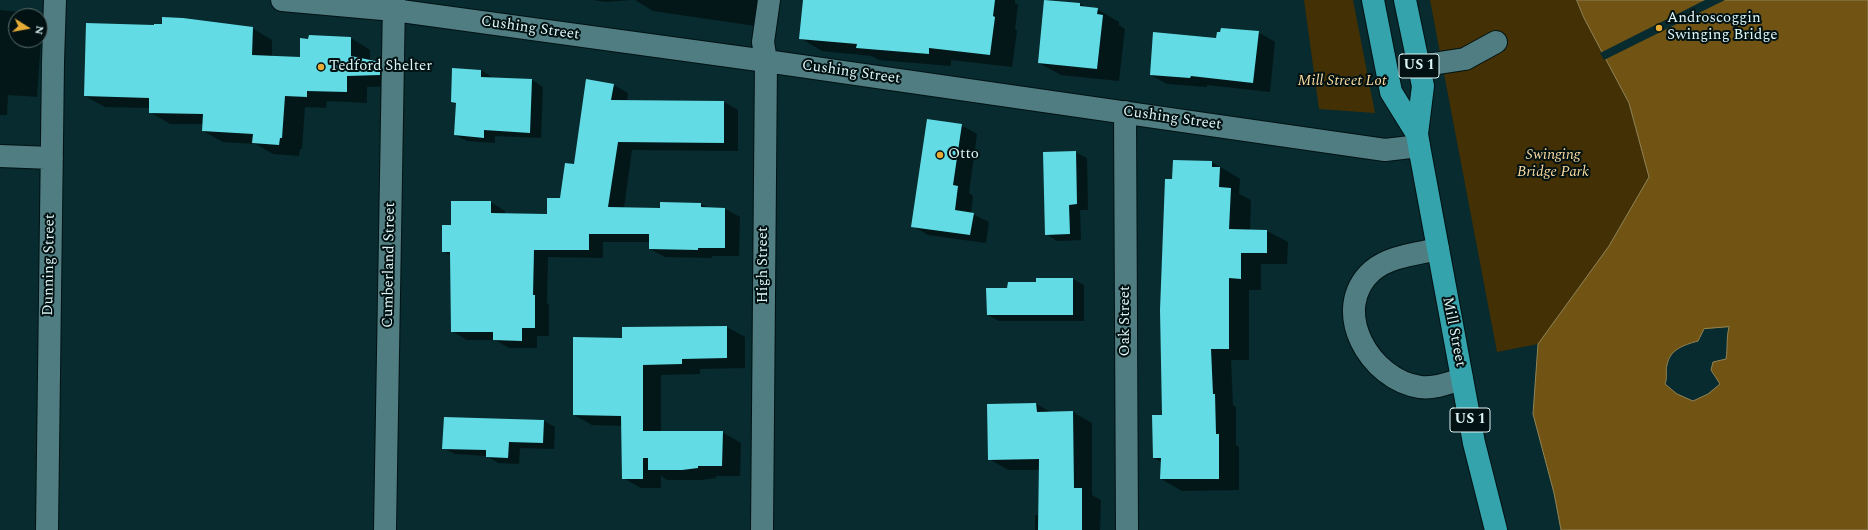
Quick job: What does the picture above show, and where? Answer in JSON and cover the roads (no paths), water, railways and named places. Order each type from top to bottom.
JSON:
[{"type":"highway","name":"Mill Street","points":[[1373,0],[1390,92],[1418,140]]},
{"type":"highway","name":"Mill Street","points":[[1405,0],[1423,86],[1418,140],[1474,443],[1496,530]]},
{"type":"street","name":"Dunning Street","points":[[47,530],[55,0]]},
{"type":"street","name":"Cushing Street","points":[[282,0],[394,5],[766,61],[1386,150],[1418,140]]},
{"type":"street","name":"High Street","points":[[762,530],[766,61],[763,42],[768,0]]},
{"type":"street","name":"Cumberland Street","points":[[385,530],[394,5]]},
{"type":"street","points":[[1419,66],[1465,59],[1496,42]]},
{"type":"street","name":"Oak Street","points":[[1125,112],[1127,530]]},
{"type":"street","points":[[0,156],[52,158]]},
{"type":"street","points":[[1438,250],[1406,256],[1390,261],[1373,270],[1360,285],[1354,307],[1356,330],[1364,348],[1375,363],[1405,382],[1429,387],[1462,380]]},
{"type":"place","name":"Androscoggin Swinging Bridge","points":[[1659,28]]},
{"type":"place","name":"Tedford Shelter","points":[[321,67]]},
{"type":"place","name":"Otto","points":[[940,155]]},
{"type":"park label","name":"Mill Street Lot","points":[[1342,82]]},
{"type":"park label","name":"Swinging Bridge Park","points":[[1553,164]]}]
